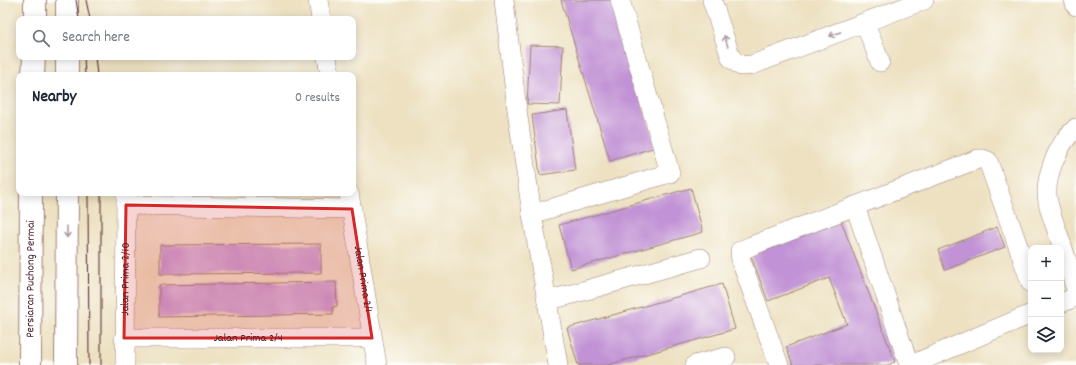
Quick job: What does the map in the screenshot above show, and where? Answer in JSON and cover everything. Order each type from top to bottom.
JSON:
[{"type":"main road","points":[[35,0],[35,16]]},
{"type":"main road","points":[[33,72],[34,60]]},
{"type":"main road","points":[[67,60],[67,72]]},
{"type":"main road","name":"Persiaran Puchong Permai","points":[[30,365],[31,196]]},
{"type":"main road","points":[[66,365],[67,196]]},
{"type":"street","points":[[318,0],[321,16]]},
{"type":"street","points":[[504,0],[517,110],[532,214],[558,365]]},
{"type":"street","points":[[532,214],[670,173],[620,0]]},
{"type":"street","points":[[712,0],[732,58],[741,66],[752,65],[924,0]]},
{"type":"street","points":[[1074,0],[1076,6]]},
{"type":"street","points":[[865,23],[880,62]]},
{"type":"street","points":[[328,60],[330,72]]},
{"type":"street","points":[[1076,128],[1071,132],[1060,147],[1052,165],[1048,182],[1048,201],[1076,290]]},
{"type":"street","points":[[779,365],[741,261],[740,251],[978,159],[988,161],[1030,281]]},
{"type":"street","points":[[126,199],[350,201]]},
{"type":"street","name":"Jalan Prima 2/10","points":[[125,365],[126,199]]},
{"type":"street","name":"Jalan Prima 2/1","points":[[350,201],[377,365]]},
{"type":"street","points":[[855,206],[910,365],[1028,315]]},
{"type":"street","points":[[547,300],[701,258]]},
{"type":"street","points":[[1064,301],[1076,297]]},
{"type":"street","name":"Jalan Prima 2/4","points":[[124,338],[372,338]]},
{"type":"street","points":[[695,365],[726,357]]},
{"type":"highlighted area","points":[[126,205],[352,209],[372,338],[124,338]]},
{"type":"building","points":[[561,0],[612,0],[656,147],[610,161]]},
{"type":"building","points":[[530,45],[563,46],[560,105],[527,104]]},
{"type":"building","points":[[567,110],[575,170],[540,175],[532,115]]},
{"type":"building","points":[[691,188],[703,232],[571,269],[559,225]]},
{"type":"building","points":[[840,218],[895,362],[887,365],[793,365],[786,347],[847,324],[829,278],[768,301],[750,253]]},
{"type":"building","points":[[997,227],[1005,247],[945,270],[938,250]]},
{"type":"building","points":[[321,244],[321,273],[160,274],[160,245]]},
{"type":"building","points":[[336,282],[337,306],[333,307],[333,314],[159,317],[159,285]]},
{"type":"building","points":[[722,284],[735,329],[608,365],[578,365],[567,328]]},
{"type":"tram line","points":[[76,0],[79,16]]},
{"type":"tram line","points":[[86,0],[89,16]]},
{"type":"tram line","points":[[84,60],[85,72]]},
{"type":"tram line","points":[[95,60],[97,72]]},
{"type":"tram line","points":[[88,196],[89,365]]},
{"type":"tram line","points":[[101,196],[101,365]]}]
